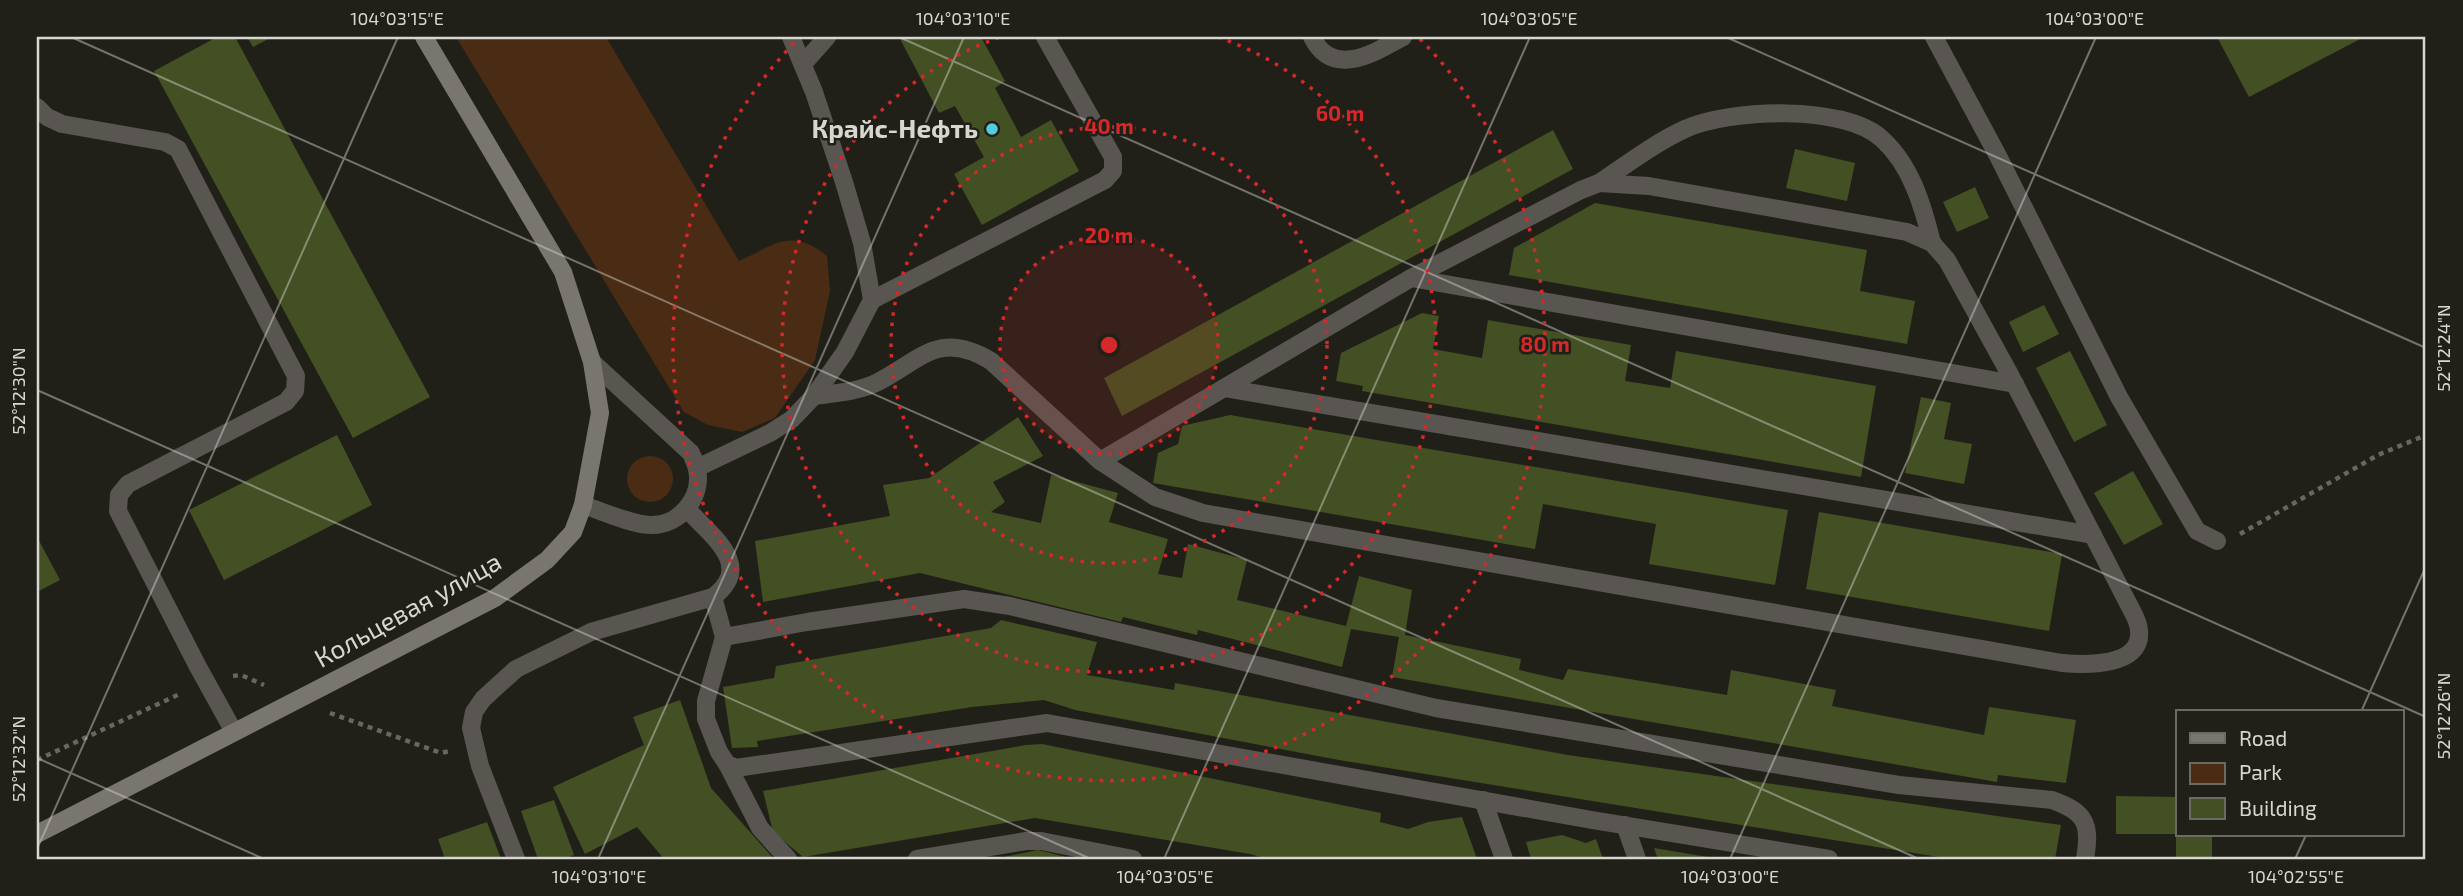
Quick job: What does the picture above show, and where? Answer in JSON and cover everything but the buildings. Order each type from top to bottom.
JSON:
[{"type":"street","name":"Кольцевая улица","points":[[37,834],[495,598],[547,560],[573,532],[583,505],[600,414],[592,362],[562,272],[424,37]]},
{"type":"lane","points":[[791,37],[848,194],[862,243],[872,300]]},
{"type":"lane","points":[[803,64],[827,37]]},
{"type":"lane","points":[[697,468],[770,433],[792,419],[814,396],[845,352],[872,300],[1105,180],[1113,171],[1113,157],[1045,37]]},
{"type":"lane","points":[[1312,37],[1327,55],[1340,61],[1367,56],[1403,37]]},
{"type":"lane","points":[[1934,37],[1998,156],[2119,397],[2197,531],[2217,541]]},
{"type":"lane","points":[[37,107],[47,117],[62,124],[164,142],[178,149],[296,376],[295,391],[286,402],[128,484],[119,495],[118,511],[234,732]]},
{"type":"lane","points":[[1100,461],[1411,278],[1581,190],[1600,183],[1687,128],[1713,121],[1763,112],[1835,118],[1859,125],[1881,138],[1904,167],[1918,195],[1932,243]]},
{"type":"lane","points":[[814,396],[850,391],[876,383],[938,348],[957,347],[974,351],[990,361],[1100,461],[1156,497],[1203,513],[2080,664],[2096,665],[2130,654],[2136,647],[2139,631],[2129,605],[2015,384],[1947,260],[1932,243],[1907,232],[1649,186],[1600,183]]},
{"type":"lane","points":[[1411,278],[2015,384]]},
{"type":"lane","points":[[583,505],[649,525],[663,524],[687,509],[695,497],[698,483],[697,468],[691,453],[592,362]]},
{"type":"lane","points":[[1224,388],[2093,535]]},
{"type":"lane","points":[[516,859],[480,766],[471,728],[474,712],[483,699],[516,669],[592,632],[713,597],[726,587],[733,567],[729,556],[687,509]]},
{"type":"lane","points":[[713,597],[724,637],[706,701],[706,719],[719,752],[760,828],[788,859]]},
{"type":"lane","points":[[724,637],[807,622],[964,600],[1010,606],[1436,708],[1899,785],[2052,800],[2070,806],[2083,817],[2088,829],[2085,859]]},
{"type":"lane","points":[[727,764],[744,768],[1047,723],[1625,825],[1763,854],[1829,859]]},
{"type":"lane","points":[[1483,800],[1504,859]]},
{"type":"lane","points":[[1625,825],[1637,859]]},
{"type":"lane","points":[[916,859],[1026,841],[1041,841],[1133,859]]},
{"type":"path","points":[[2217,541],[2229,541],[2378,455],[2426,436]]},
{"type":"green space","points":[[456,37],[606,37],[739,261],[773,245],[793,241],[803,242],[827,256],[830,291],[815,360],[775,418],[742,432],[708,425],[684,412]]},
{"type":"green space","points":[[650,456],[666,463],[673,479],[666,495],[650,502],[634,495],[627,479],[634,463]]},
{"type":"place","name":"Крайс-Нефть","points":[[992,129]]}]
